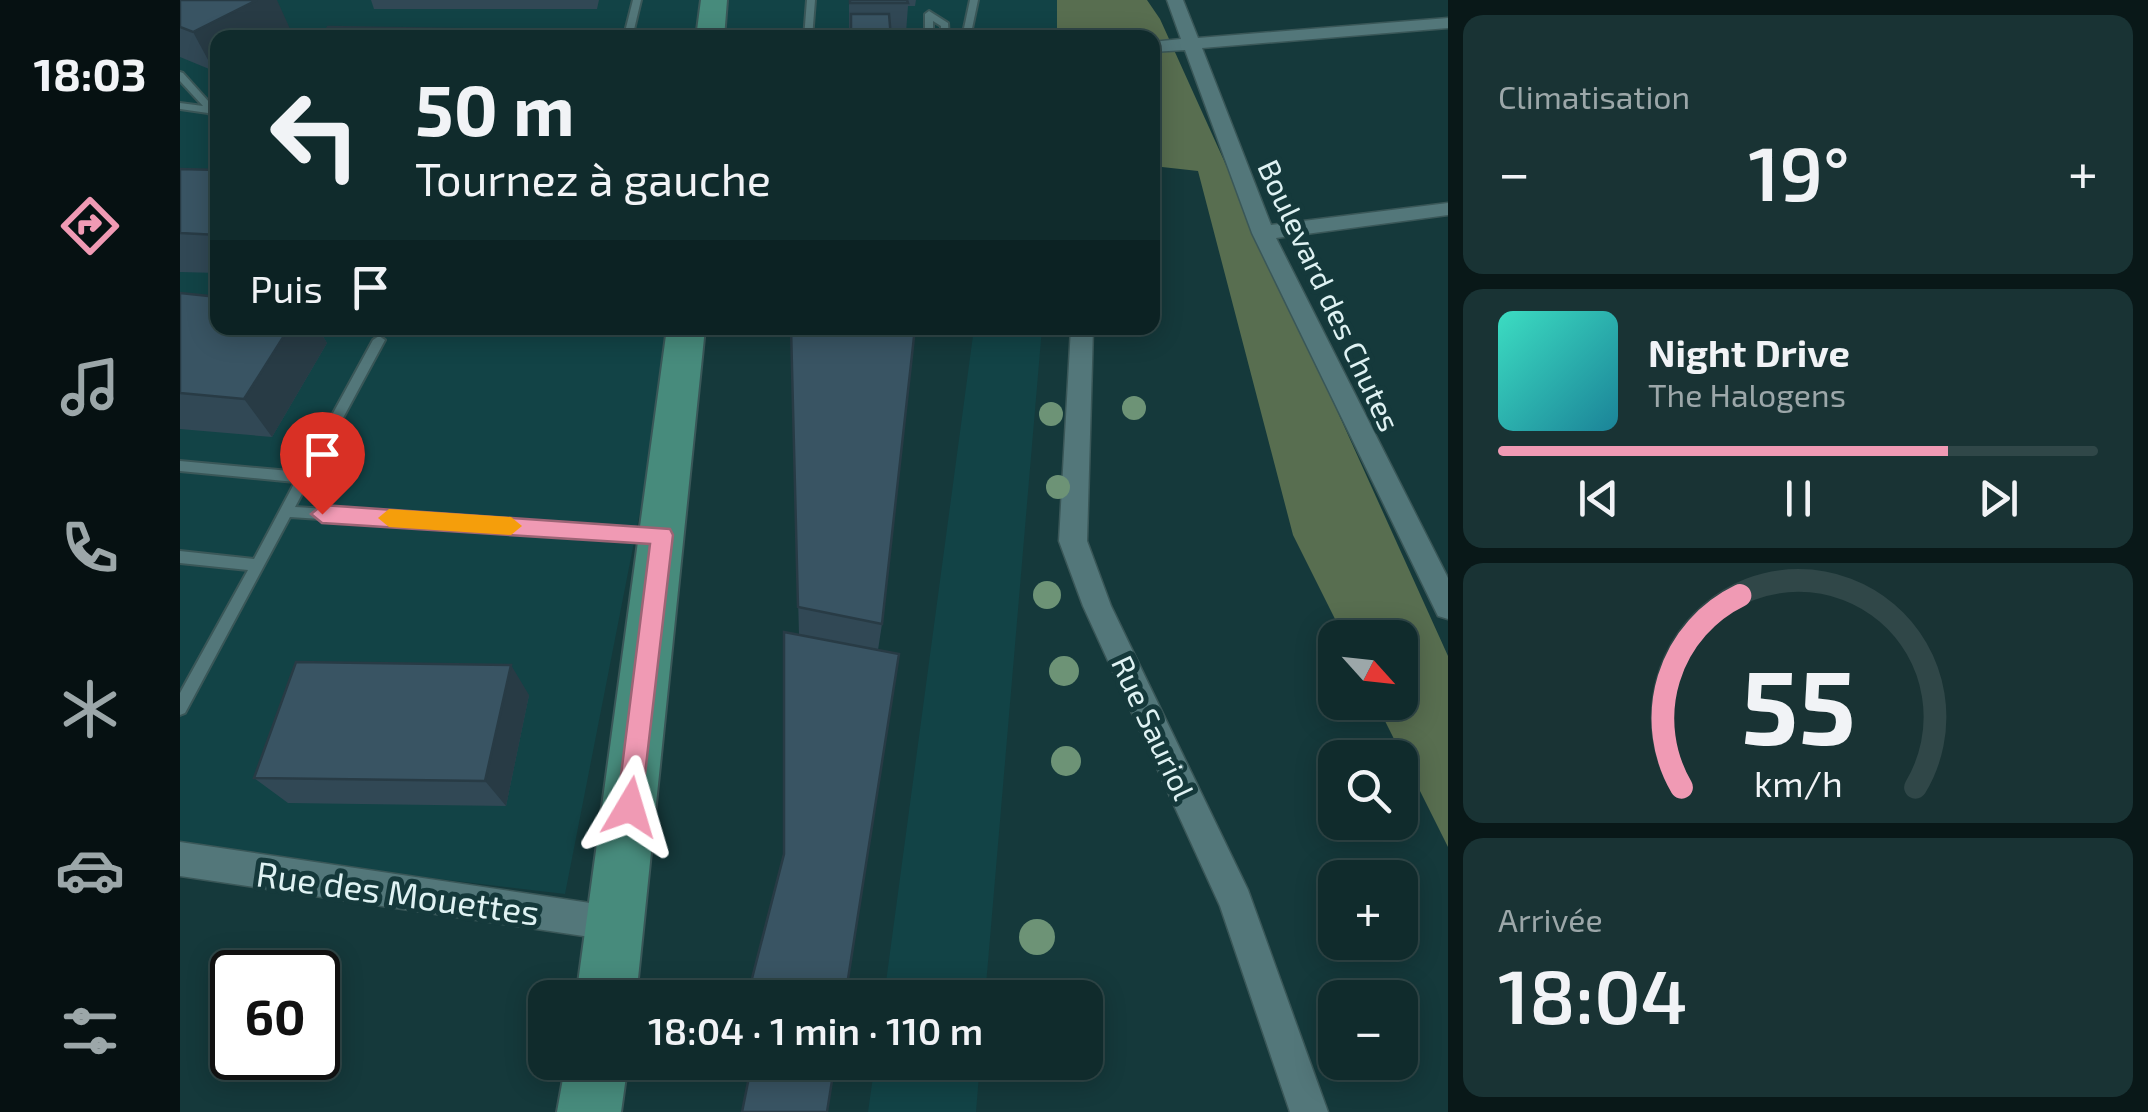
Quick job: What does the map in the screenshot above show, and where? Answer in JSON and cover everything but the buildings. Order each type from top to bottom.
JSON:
[{"type":"main road","points":[[711,30],[714,0]]},
{"type":"main road","points":[[736,30],[738,0]]},
{"type":"main road","points":[[609,980],[685,335]]},
{"type":"main road","points":[[590,1112],[594,1080]]},
{"type":"street","name":"Boulevard des Chutes","points":[[1175,4],[1262,233],[1448,607]]},
{"type":"street","points":[[1160,46],[1448,24]]},
{"type":"street","points":[[1262,233],[1448,210]]},
{"type":"street","name":"Rue Sauriol","points":[[1082,335],[1073,541],[1097,606],[1236,902],[1309,1112]]},
{"type":"street","name":"Rue des Mouettes","points":[[180,859],[617,924]]},
{"type":"lane","points":[[630,30],[637,0]]},
{"type":"lane","points":[[809,30],[811,0]]},
{"type":"lane","points":[[968,30],[974,0]]},
{"type":"lane","points":[[929,30],[929,14],[944,25],[944,30]]},
{"type":"lane","points":[[180,75],[208,110]]},
{"type":"lane","points":[[180,106],[208,110]]},
{"type":"lane","points":[[180,708],[379,340]]},
{"type":"lane","points":[[180,466],[306,478]]},
{"type":"lane","points":[[288,512],[662,535]]},
{"type":"lane","points":[[180,556],[258,565]]},
{"type":"shaded area","points":[[180,0],[1057,0],[1057,30],[210,30],[210,335],[675,335],[565,894],[180,848]]},
{"type":"shaded area","points":[[973,335],[1041,335],[986,980],[886,980]]},
{"type":"shaded area","points":[[873,1080],[979,1080],[976,1112],[868,1112]]},
{"type":"green space","points":[[1057,0],[1147,0],[1160,19],[1448,656],[1448,847],[1418,787],[1418,740],[1394,740],[1384,720],[1418,720],[1418,620],[1336,620],[1293,535],[1198,171],[1160,167],[1160,30],[1057,30]]},
{"type":"slow traffic","points":[[389,518],[511,526]]},
{"type":"route","points":[[322,514],[662,535],[630,807]]}]
